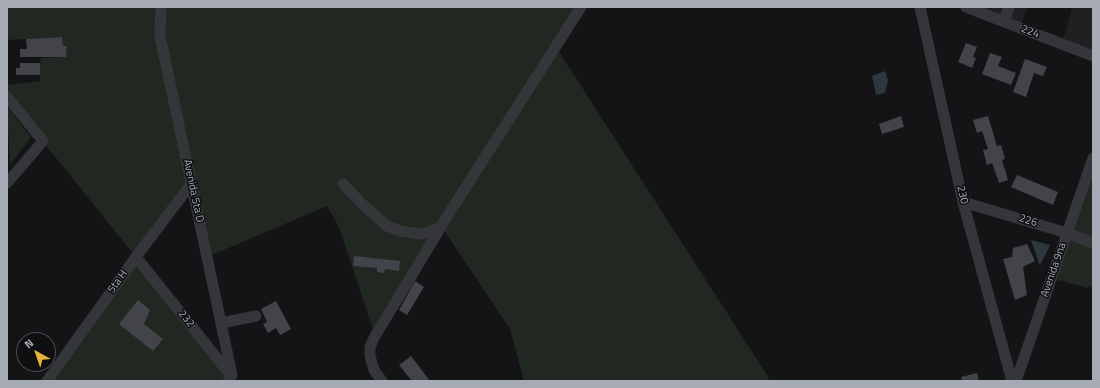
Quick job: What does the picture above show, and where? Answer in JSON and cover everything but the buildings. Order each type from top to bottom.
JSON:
[{"type":"street","name":"Avenida 5ta D","points":[[161,7],[160,36],[232,379]]},
{"type":"street","points":[[382,381],[374,370],[370,356],[370,347],[375,336],[441,226],[581,7]]},
{"type":"street","name":"230","points":[[920,7],[963,202],[1012,381]]},
{"type":"street","name":"224","points":[[966,7],[1093,56]]},
{"type":"street","points":[[1004,22],[1009,7]]},
{"type":"street","points":[[7,97],[43,140],[7,183]]},
{"type":"street","name":"Avenida 9na","points":[[1016,381],[1093,158]]},
{"type":"street","name":"5ta H","points":[[47,381],[136,257],[191,184]]},
{"type":"street","points":[[343,184],[363,205],[387,226],[400,231],[419,234],[430,232],[441,226]]},
{"type":"street","name":"226","points":[[963,202],[1067,233],[1093,243]]},
{"type":"street","name":"232","points":[[136,257],[232,379]]},
{"type":"street","points":[[220,324],[256,316]]},
{"type":"shaded area","points":[[7,7],[581,7],[556,47],[769,378],[768,381],[524,381],[510,329],[441,226],[375,336],[339,227],[327,206],[207,257],[191,184],[136,257],[7,97],[7,85],[40,81],[41,58],[66,57],[67,47],[63,46],[62,37],[7,40]]},
{"type":"shaded area","points":[[966,7],[1027,7],[1020,28]]},
{"type":"shaded area","points":[[1072,7],[1093,7],[1093,56],[1062,45]]},
{"type":"shaded area","points":[[885,71],[888,80],[885,93],[876,95],[872,76]]},
{"type":"shaded area","points":[[7,107],[31,137],[10,165],[7,110]]},
{"type":"shaded area","points":[[1093,158],[1093,285],[1088,288],[1051,278]]},
{"type":"shaded area","points":[[1031,240],[1050,245],[1040,266]]},
{"type":"shaded area","points":[[136,257],[236,381],[47,381],[53,372],[56,372],[56,368]]}]
